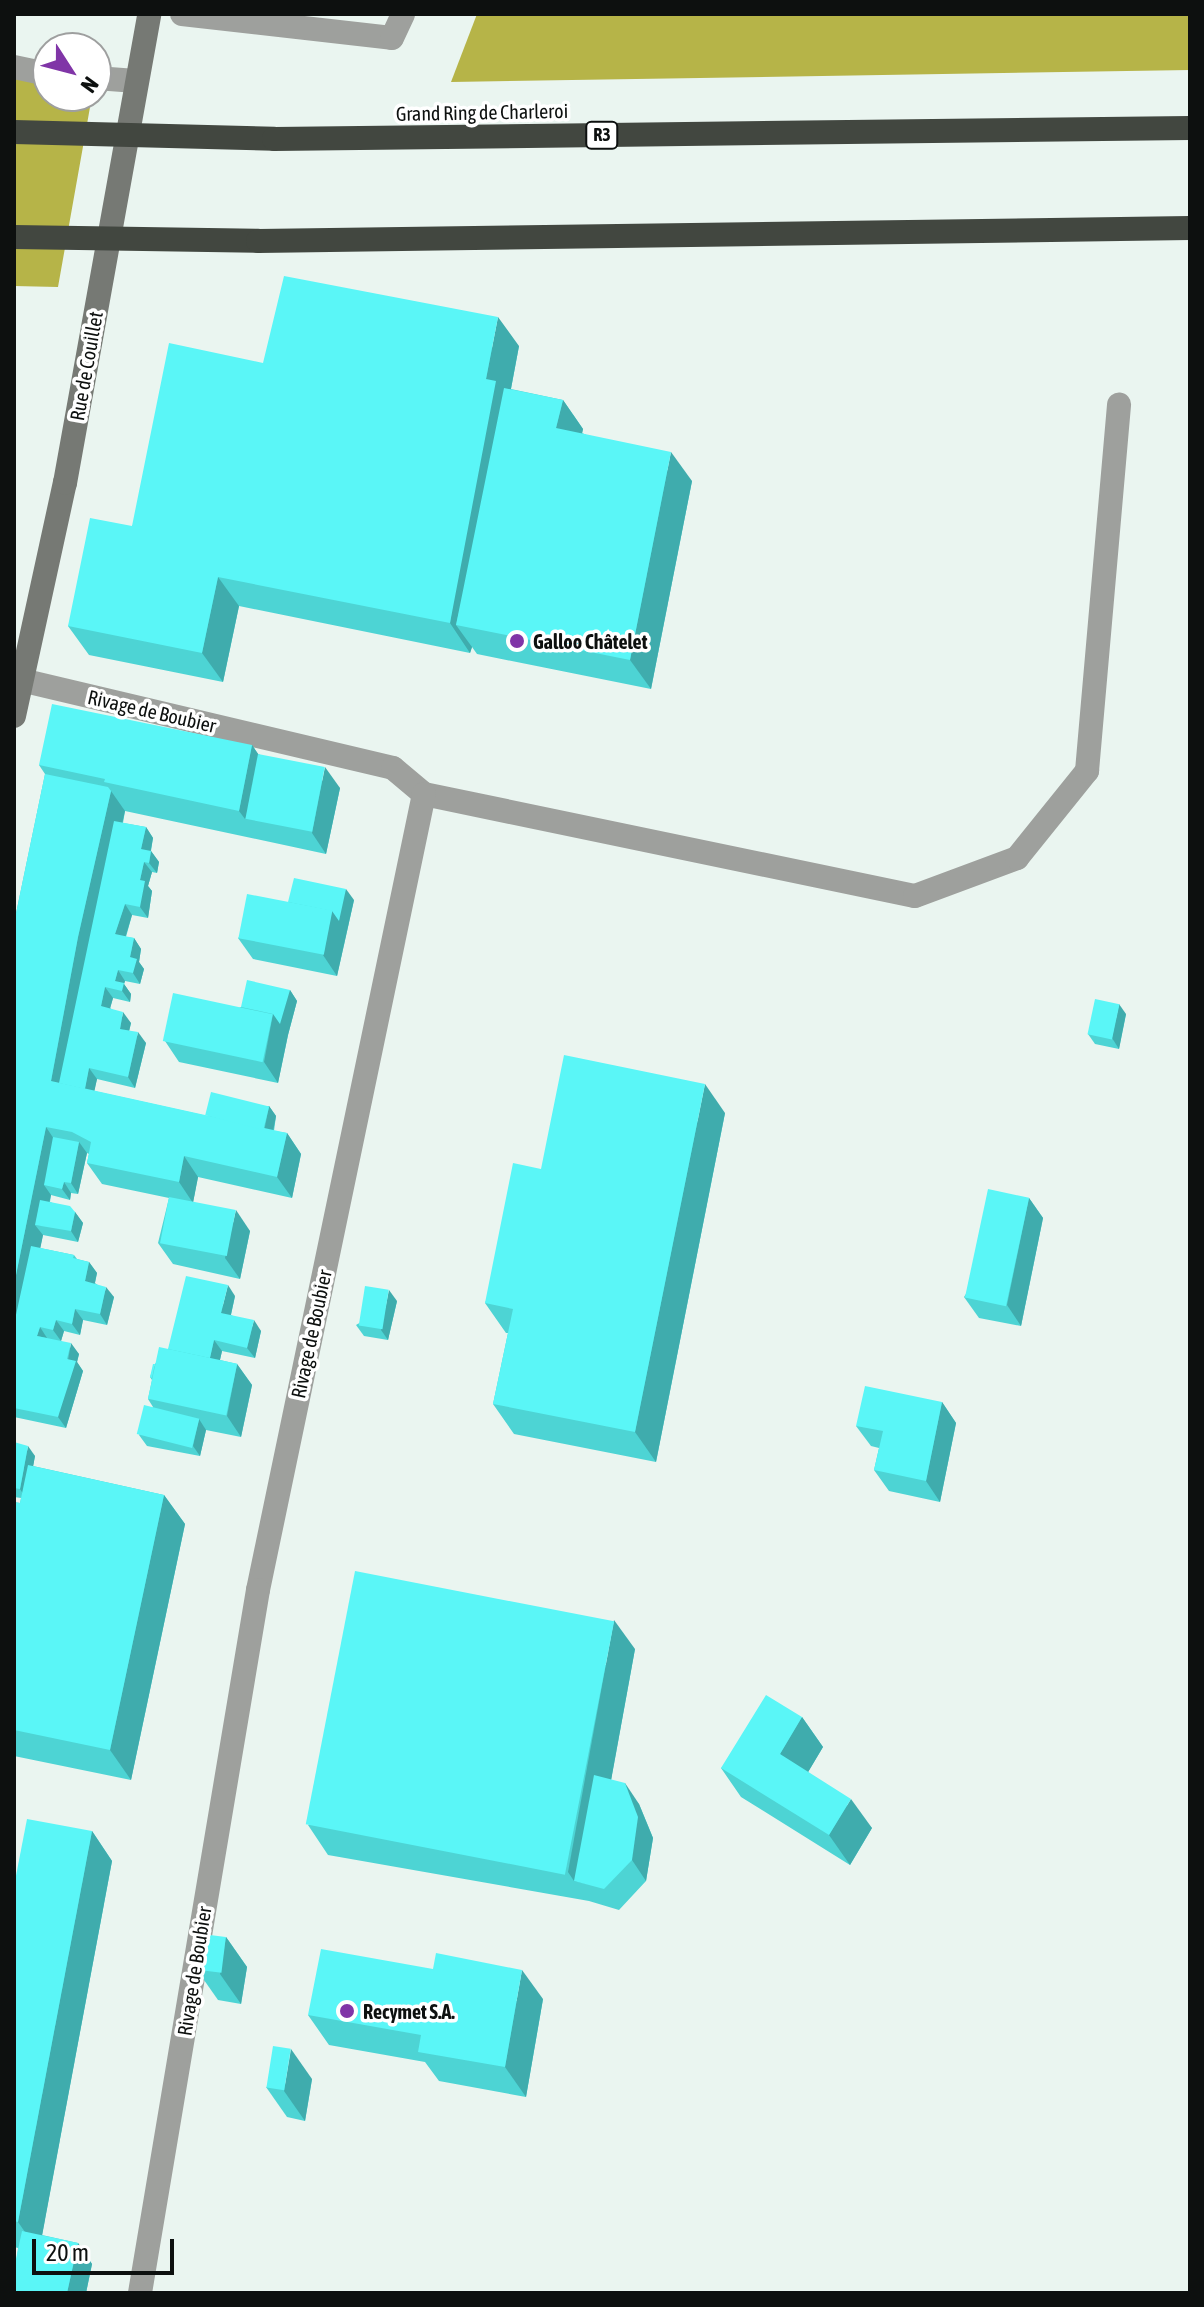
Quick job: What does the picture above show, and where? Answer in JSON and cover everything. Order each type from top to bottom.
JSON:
[{"type":"highway","name":"Grand Ring de Charleroi","points":[[14,132],[274,139],[1190,128]]},
{"type":"highway","points":[[14,237],[258,241],[1190,228]]},
{"type":"main road","name":"Rue de Couillet","points":[[14,716],[65,483],[149,14]]},
{"type":"street","points":[[182,14],[392,38],[403,14]]},
{"type":"street","points":[[112,79],[136,81]]},
{"type":"street","points":[[424,794],[915,896],[1017,858],[1087,771],[1119,404]]},
{"type":"street","name":"Rivage de Boubier","points":[[21,680],[393,768],[424,794],[258,1590],[140,2293]]},
{"type":"shaded area","points":[[477,14],[1190,14],[1190,70],[451,82]]},
{"type":"shaded area","points":[[14,73],[32,76],[32,112],[89,112],[58,287],[14,286]]},
{"type":"building","points":[[284,276],[498,317],[486,379],[496,381],[450,623],[218,577],[202,653],[68,626],[90,518],[132,526],[169,343],[263,363]]},
{"type":"building","points":[[504,388],[563,400],[556,428],[671,452],[630,660],[456,625]]},
{"type":"building","points":[[52,704],[252,745],[239,811],[39,765]]},
{"type":"building","points":[[258,754],[325,767],[312,832],[245,819]]},
{"type":"building","points":[[45,774],[108,787],[111,791],[78,937],[51,1081],[287,1133],[277,1177],[184,1156],[179,1182],[87,1163],[91,1142],[72,1132],[46,1127],[14,1285],[14,923]]},
{"type":"building","points":[[114,821],[146,827],[141,849],[151,851],[149,863],[144,862],[140,880],[145,881],[140,907],[125,904],[115,934],[134,938],[130,957],[137,959],[133,973],[118,970],[115,981],[124,983],[122,991],[105,987],[101,1006],[123,1012],[120,1029],[138,1032],[128,1077],[89,1068],[85,1089],[59,1083]]},
{"type":"building","points":[[294,878],[346,889],[339,921],[332,911],[288,902]]},
{"type":"building","points":[[247,894],[332,911],[324,955],[238,938]]},
{"type":"building","points":[[247,980],[290,990],[280,1024],[273,1014],[241,1007]]},
{"type":"building","points":[[173,993],[273,1014],[263,1062],[163,1041]]},
{"type":"building","points":[[1095,999],[1119,1004],[1112,1039],[1088,1034]]},
{"type":"building","points":[[564,1055],[705,1084],[635,1432],[493,1404],[513,1309],[485,1303],[513,1163],[541,1169]]},
{"type":"building","points":[[211,1092],[269,1107],[263,1130],[205,1115]]},
{"type":"building","points":[[53,1137],[79,1142],[71,1183],[64,1182],[62,1189],[44,1185]]},
{"type":"building","points":[[988,1189],[1029,1198],[1006,1306],[965,1298]]},
{"type":"building","points":[[169,1197],[236,1210],[227,1256],[160,1243]]},
{"type":"building","points":[[40,1200],[70,1206],[75,1212],[71,1231],[35,1225]]},
{"type":"building","points":[[31,1246],[74,1255],[73,1258],[89,1262],[85,1281],[106,1287],[100,1314],[75,1309],[72,1324],[56,1320],[53,1330],[40,1327],[37,1336],[71,1343],[67,1359],[76,1361],[58,1417],[14,1408],[14,1324]]},
{"type":"building","points":[[186,1276],[228,1285],[221,1313],[254,1320],[247,1348],[214,1340],[210,1358],[168,1349]]},
{"type":"building","points":[[365,1286],[389,1290],[382,1329],[359,1326]]},
{"type":"building","points":[[159,1347],[237,1364],[226,1415],[148,1399]]},
{"type":"building","points":[[865,1386],[942,1402],[926,1481],[874,1470],[883,1431],[856,1426]]},
{"type":"building","points":[[144,1405],[199,1419],[192,1448],[137,1434]]},
{"type":"building","points":[[14,1442],[28,1446],[20,1489],[14,1488]]},
{"type":"building","points":[[28,1465],[164,1495],[110,1750],[14,1730],[14,1502],[20,1503]]},
{"type":"building","points":[[355,1571],[614,1621],[565,1875],[306,1824]]},
{"type":"building","points":[[766,1695],[802,1717],[780,1754],[851,1799],[829,1835],[721,1768]]},
{"type":"building","points":[[594,1775],[625,1783],[638,1817],[632,1860],[604,1889],[574,1881]]},
{"type":"building","points":[[27,1819],[92,1831],[18,2222],[14,2221],[14,1886]]},
{"type":"building","points":[[202,1934],[226,1937],[221,1973],[198,1970]]},
{"type":"building","points":[[321,1949],[433,1969],[436,1953],[522,1970],[505,2067],[418,2052],[421,2035],[308,2015]]},
{"type":"building","points":[[273,2046],[291,2049],[284,2090],[266,2087]]},
{"type":"building","points":[[22,2231],[78,2243],[67,2293],[14,2293],[14,2268]]},
{"type":"place","name":"Galloo Châtelet","points":[[517,641]]},
{"type":"place","name":"Recymet S.A.","points":[[347,2011]]}]
